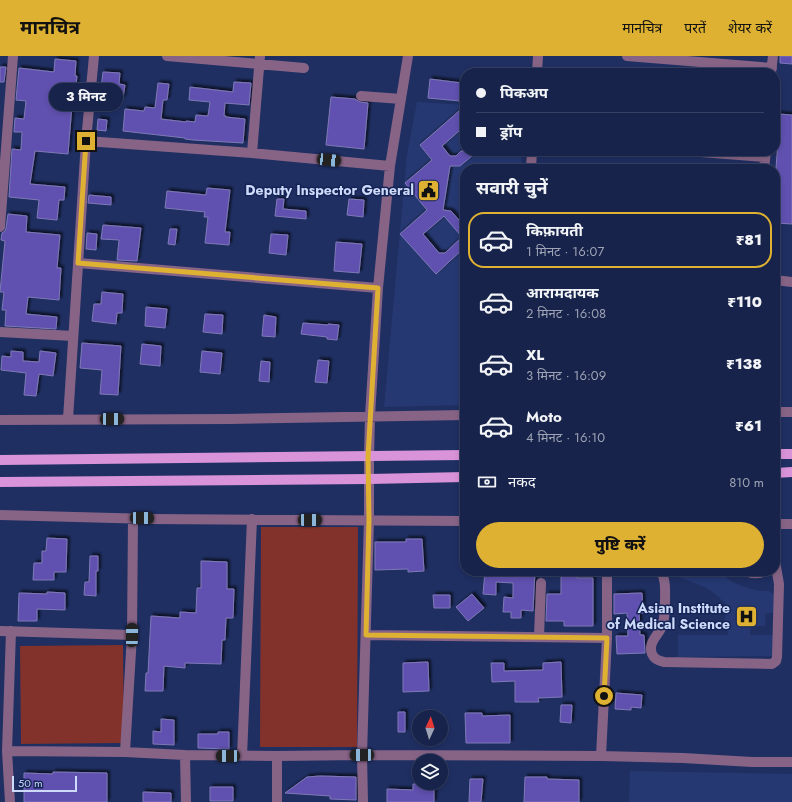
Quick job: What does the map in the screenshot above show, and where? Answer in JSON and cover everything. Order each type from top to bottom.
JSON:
[{"type":"main road","points":[[780,454],[792,454]]},
{"type":"main road","points":[[0,460],[460,455]]},
{"type":"main road","points":[[780,473],[792,472]]},
{"type":"main road","points":[[0,482],[460,478]]},
{"type":"street","points":[[0,227],[5,100],[12,56]]},
{"type":"street","points":[[68,419],[86,141],[94,56]]},
{"type":"street","points":[[167,56],[260,60],[304,68]]},
{"type":"street","points":[[363,802],[362,755],[369,520],[368,457],[370,416],[378,288],[390,166],[408,56]]},
{"type":"street","points":[[537,68],[538,56]]},
{"type":"street","points":[[627,56],[751,68]]},
{"type":"street","points":[[772,68],[773,56]]},
{"type":"street","points":[[252,152],[260,60]]},
{"type":"street","points":[[360,96],[401,99]]},
{"type":"street","points":[[86,141],[252,152],[390,166]]},
{"type":"street","points":[[78,263],[378,288]]},
{"type":"street","points":[[780,281],[792,282]]},
{"type":"street","points":[[0,332],[73,336]]},
{"type":"street","points":[[780,412],[792,412]]},
{"type":"street","points":[[0,420],[231,419],[460,415]]},
{"type":"street","points":[[0,515],[133,518],[460,521]]},
{"type":"street","points":[[126,752],[132,635],[133,518]]},
{"type":"street","points":[[242,756],[252,519]]},
{"type":"street","points":[[780,524],[792,524]]},
{"type":"street","points":[[601,756],[607,638],[607,576]]},
{"type":"street","points":[[663,576],[665,584],[664,622],[661,630],[651,644],[652,654],[655,658],[664,662],[772,664],[776,661],[777,657],[779,584],[778,576]]},
{"type":"street","points":[[539,637],[541,583]]},
{"type":"street","points":[[0,631],[132,635]]},
{"type":"street","points":[[10,802],[7,751],[11,631]]},
{"type":"street","points":[[366,635],[607,638]]},
{"type":"street","points":[[7,751],[126,752],[242,756],[601,756],[683,758],[752,762],[792,762]]},
{"type":"street","points":[[185,755],[186,802]]},
{"type":"street","points":[[277,756],[277,802]]},
{"type":"shaded area","points":[[417,102],[460,105],[460,156],[522,156],[521,164],[460,164],[460,405],[384,407],[407,155]]},
{"type":"shaded area","points":[[261,527],[358,527],[357,747],[260,747]]},
{"type":"shaded area","name":"Asian Institute of Medical Science","points":[[676,576],[724,576],[734,583],[760,591],[769,591],[775,595],[776,608],[773,613],[766,613],[765,626],[751,626],[750,635],[775,635],[775,656],[678,657],[678,635],[728,635],[725,619],[726,604],[707,588]]},
{"type":"shaded area","points":[[123,645],[124,743],[21,744],[20,646]]},
{"type":"shaded area","points":[[630,771],[792,774],[792,802],[629,802]]},
{"type":"building","points":[[780,56],[792,56],[792,64],[780,63]]},
{"type":"building","points":[[55,59],[76,61],[76,95],[75,106],[72,105],[68,154],[35,151],[30,184],[65,187],[64,200],[59,200],[57,220],[37,218],[39,200],[9,197],[12,149],[21,150],[22,132],[14,132],[15,118],[24,119],[26,101],[16,100],[19,68],[54,72]]},
{"type":"building","points":[[0,67],[6,67],[4,82],[0,82]]},
{"type":"building","points":[[103,72],[120,73],[119,84],[125,85],[123,98],[100,96]]},
{"type":"building","points":[[430,79],[460,83],[460,101],[428,98]]},
{"type":"building","points":[[234,82],[251,83],[249,105],[225,103],[224,116],[245,119],[243,143],[193,140],[123,131],[125,109],[144,111],[145,107],[155,108],[158,83],[169,84],[167,100],[163,100],[161,119],[195,122],[196,115],[208,116],[210,102],[189,100],[190,87],[233,92]]},
{"type":"building","points":[[331,97],[355,99],[360,102],[368,103],[364,149],[326,145]]},
{"type":"building","name":"Deputy Inspector General","points":[[459,111],[460,131],[442,146],[450,156],[456,156],[460,152],[460,156],[472,156],[462,164],[460,164],[460,166],[450,166],[443,210],[451,211],[460,221],[460,235],[444,216],[423,234],[439,253],[445,253],[460,239],[460,252],[436,274],[400,234],[427,210],[405,183],[432,160],[420,145]]},
{"type":"building","points":[[780,114],[792,115],[792,224],[780,223],[780,164],[776,164],[777,156],[780,156]]},
{"type":"building","points":[[98,119],[107,120],[106,131],[97,130]]},
{"type":"building","points":[[207,188],[230,190],[225,232],[230,232],[229,245],[205,243],[208,217],[204,217],[205,212],[165,208],[167,191],[206,195]]},
{"type":"building","points":[[89,195],[111,197],[111,205],[88,203]]},
{"type":"building","points":[[277,199],[284,199],[283,209],[306,211],[306,219],[275,216]]},
{"type":"building","points":[[349,199],[364,200],[363,217],[347,215]]},
{"type":"building","points":[[8,214],[27,216],[26,232],[60,235],[57,268],[61,268],[59,300],[28,297],[26,314],[57,317],[56,329],[5,326],[6,310],[2,310],[4,292],[0,292],[5,241],[1,240],[2,233],[6,228]]},
{"type":"building","points":[[103,225],[141,228],[137,261],[117,260],[119,240],[101,239]]},
{"type":"building","points":[[170,229],[177,229],[175,245],[168,244]]},
{"type":"building","points":[[87,233],[97,234],[96,250],[86,249]]},
{"type":"building","points":[[271,234],[288,235],[286,255],[269,253]]},
{"type":"building","points":[[336,242],[362,244],[359,273],[334,271]]},
{"type":"building","points":[[102,292],[123,294],[122,313],[117,313],[116,324],[92,321],[94,304],[101,304]]},
{"type":"building","points":[[146,307],[167,309],[165,328],[145,326]]},
{"type":"building","points":[[205,314],[223,315],[222,334],[203,332]]},
{"type":"building","points":[[264,315],[276,317],[275,337],[262,336]]},
{"type":"building","points":[[303,323],[339,325],[337,340],[327,339],[327,337],[301,334]]},
{"type":"building","points":[[82,343],[121,346],[118,395],[100,394],[102,370],[80,368]]},
{"type":"building","points":[[142,344],[161,346],[160,366],[140,364]]},
{"type":"building","points":[[11,351],[23,352],[23,361],[39,362],[40,351],[56,353],[53,376],[39,374],[36,396],[24,395],[26,373],[1,370],[2,356],[11,357]]},
{"type":"building","points":[[202,351],[222,353],[220,374],[200,372]]},
{"type":"building","points":[[318,360],[329,361],[327,383],[315,382]]},
{"type":"building","points":[[261,361],[270,362],[269,382],[259,381]]},
{"type":"building","points":[[47,538],[67,539],[66,572],[54,572],[54,580],[33,580],[34,563],[42,563],[42,551],[46,551]]},
{"type":"building","points":[[406,539],[422,539],[424,571],[408,572],[408,569],[375,570],[375,542],[406,542]]},
{"type":"building","points":[[90,556],[98,556],[98,571],[96,571],[96,596],[84,595],[85,582],[89,582]]},
{"type":"building","points":[[201,561],[227,562],[227,589],[234,589],[233,618],[226,618],[225,640],[222,640],[221,664],[185,663],[185,668],[164,666],[163,691],[145,691],[146,673],[148,673],[151,616],[180,618],[180,612],[196,613],[197,588],[201,588]]},
{"type":"building","points":[[485,576],[535,576],[533,611],[521,610],[521,618],[511,618],[511,612],[503,612],[504,597],[513,598],[513,583],[496,582],[496,595],[483,594]]},
{"type":"building","points":[[561,576],[593,578],[593,626],[564,626],[564,621],[546,621],[547,594],[561,594]]},
{"type":"building","points":[[47,592],[65,593],[65,610],[37,609],[37,621],[18,621],[19,593],[47,594]]},
{"type":"building","points":[[642,593],[643,613],[639,613],[640,635],[644,635],[645,653],[617,654],[616,636],[628,636],[627,613],[614,614],[614,594]]},
{"type":"building","points":[[472,594],[484,608],[468,621],[456,607]]},
{"type":"building","points":[[433,595],[450,595],[450,608],[434,608]]},
{"type":"building","points":[[428,662],[429,691],[403,692],[403,663]]},
{"type":"building","points":[[561,662],[562,697],[538,698],[539,702],[515,702],[515,681],[492,682],[491,663],[504,663],[504,671],[543,670],[543,663]]},
{"type":"building","points":[[616,693],[642,695],[641,708],[631,707],[631,710],[615,709]]},
{"type":"building","points":[[561,705],[572,705],[571,723],[560,722]]},
{"type":"building","points":[[398,712],[405,712],[405,732],[398,732]]},
{"type":"building","points":[[465,713],[482,713],[482,716],[510,715],[510,743],[466,743]]},
{"type":"building","points":[[161,719],[174,720],[174,745],[153,744],[153,731],[161,732]]},
{"type":"building","points":[[218,732],[229,732],[229,749],[198,748],[198,734],[218,734]]},
{"type":"building","points":[[53,772],[107,773],[107,802],[24,802],[24,773],[53,774]]},
{"type":"building","points":[[307,777],[356,777],[356,800],[330,799],[330,796],[285,793]]},
{"type":"building","points":[[525,777],[547,777],[547,779],[579,780],[579,802],[524,802]]},
{"type":"building","points":[[470,779],[483,779],[481,802],[469,802]]},
{"type":"building","points":[[210,787],[233,787],[233,801],[210,801]]},
{"type":"building","points":[[387,789],[434,790],[434,802],[387,802]]},
{"type":"building","points":[[143,792],[171,793],[171,802],[143,802]]},
{"type":"place","name":"Deputy Inspector General","points":[[429,190]]},
{"type":"place","name":"Asian Institute of Medical Science","points":[[746,616]]},
{"type":"route","points":[[86,141],[78,263],[378,288],[368,457],[369,520],[366,635],[607,638],[604,696]]}]
